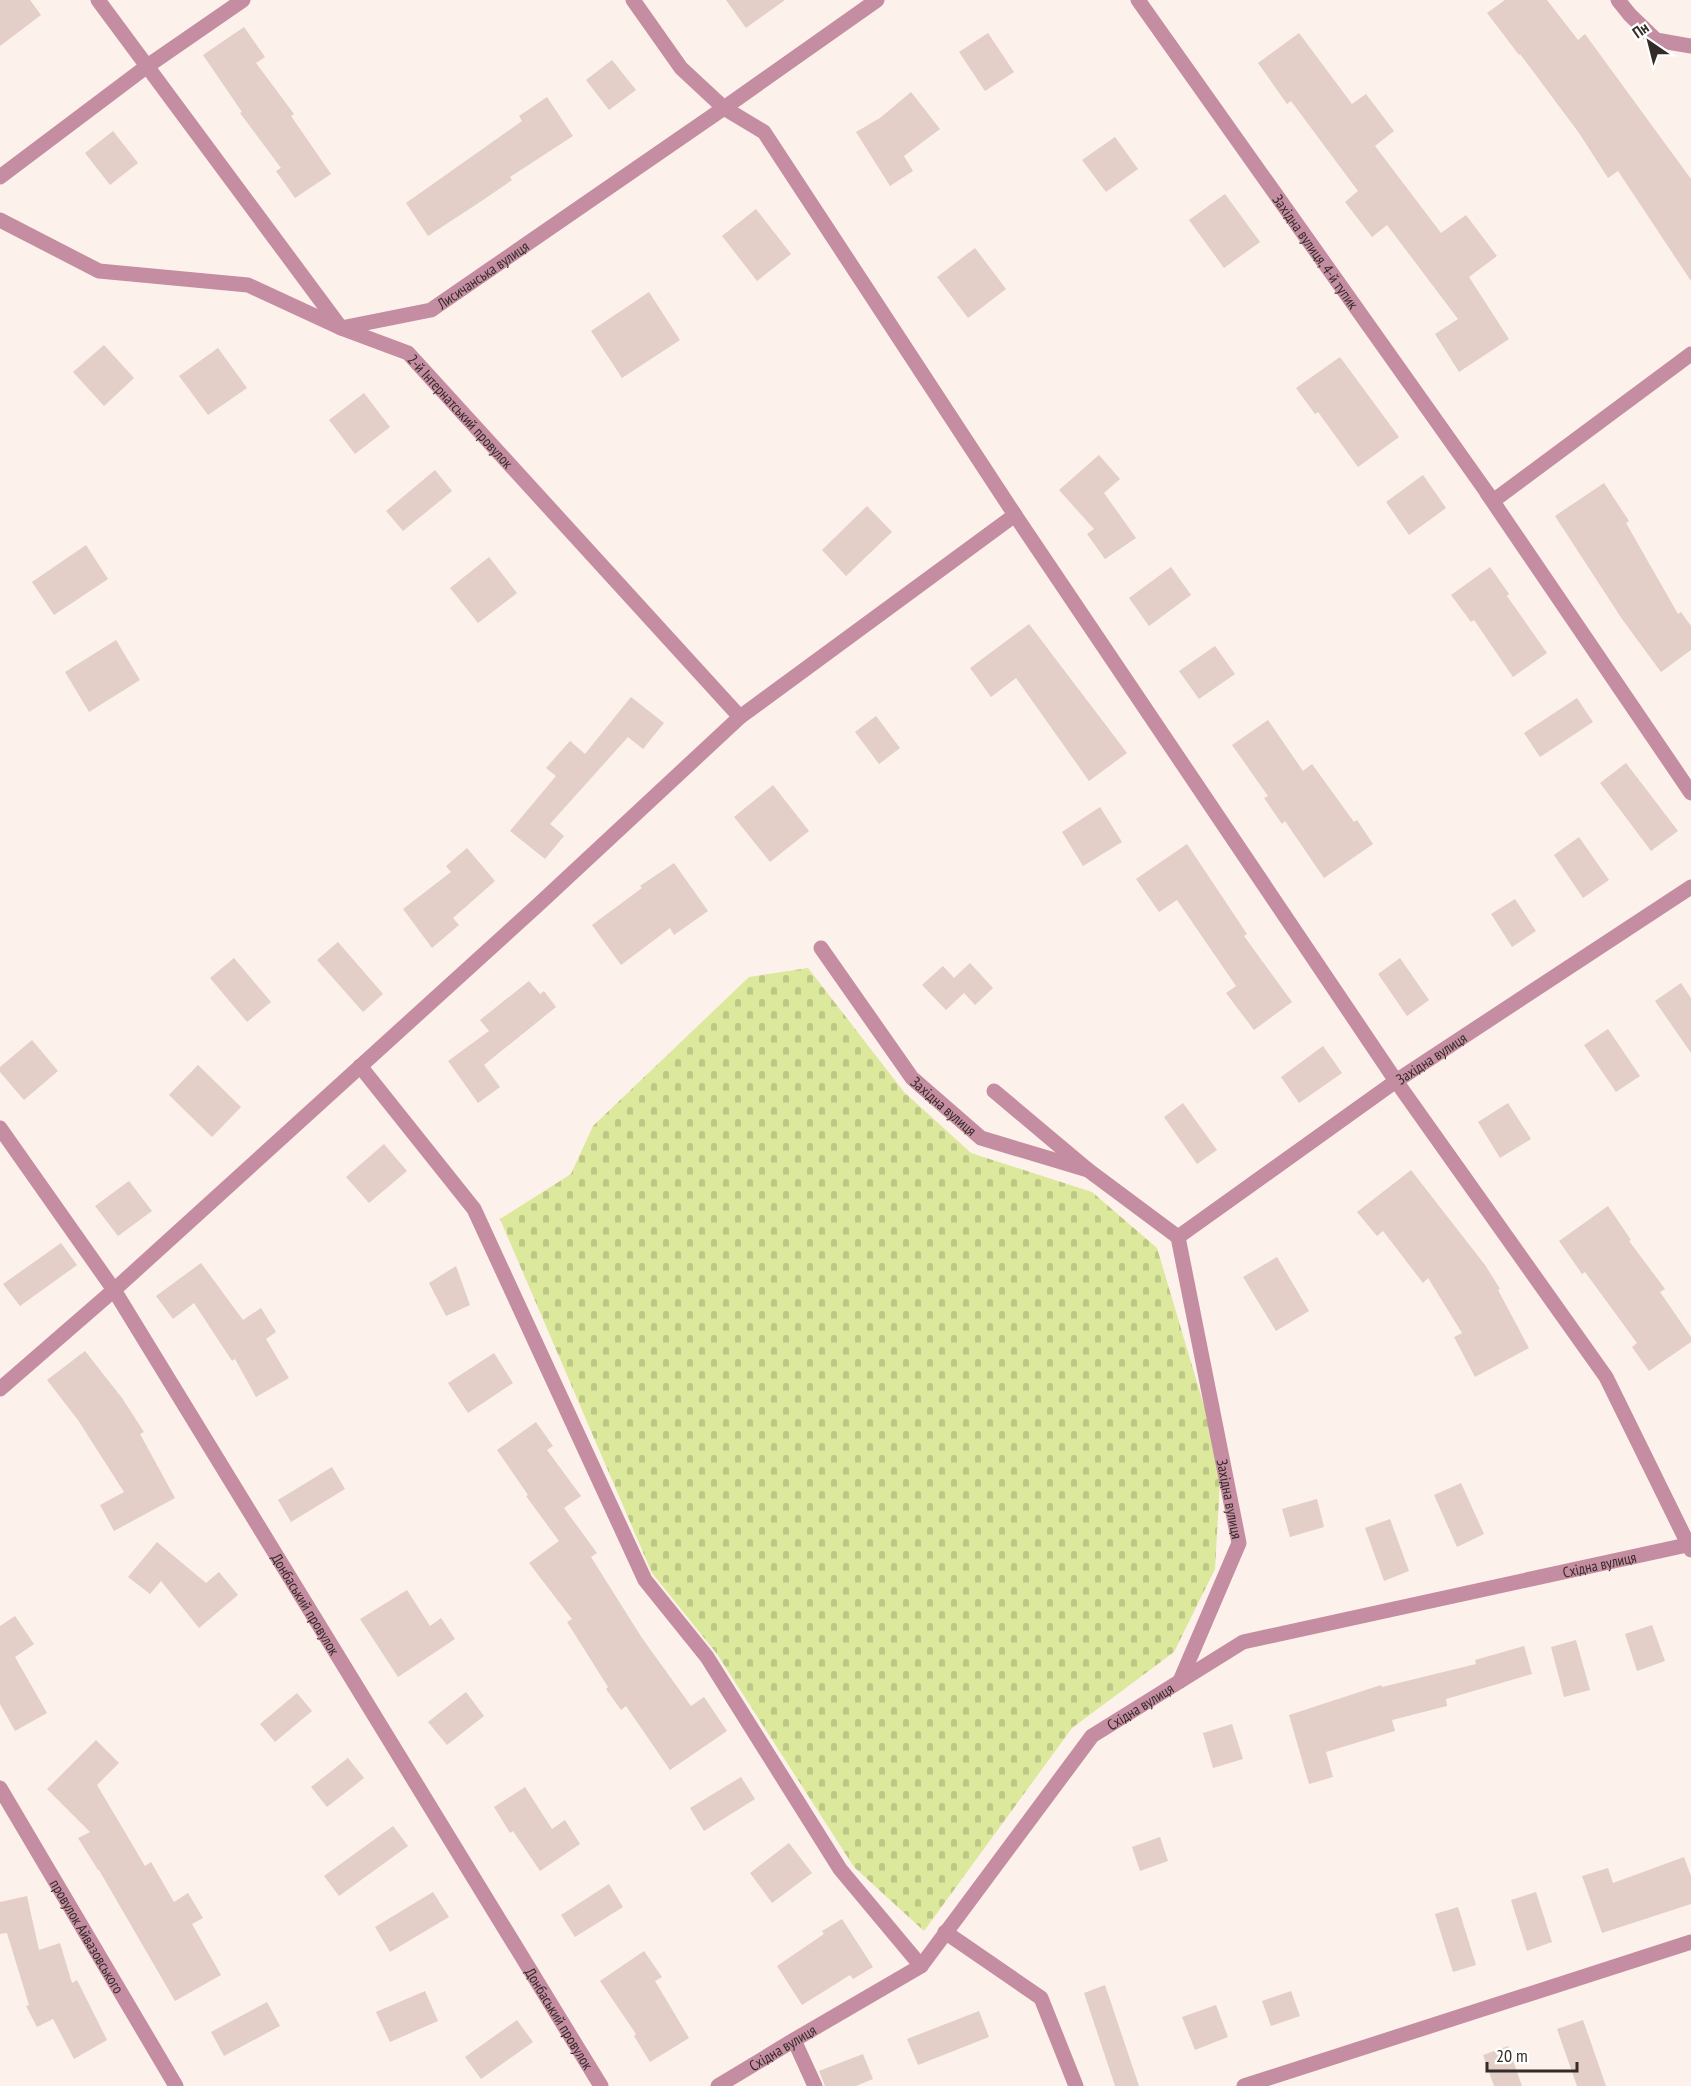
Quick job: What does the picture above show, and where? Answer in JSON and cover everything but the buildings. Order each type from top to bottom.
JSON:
[{"type":"street","points":[[98,0],[341,328]]},
{"type":"street","points":[[0,177],[146,67],[243,0]]},
{"type":"street","points":[[633,0],[681,68],[724,108],[764,132],[1015,515],[1396,1081],[1606,1377],[1690,1546]]},
{"type":"street","name":"Лисичанська вулиця","points":[[341,328],[431,310],[877,0]]},
{"type":"street","name":"Західна вулиця, 4-й тупик","points":[[1138,0],[1493,501],[1691,354]]},
{"type":"street","points":[[1618,0],[1656,40],[1691,46]]},
{"type":"street","points":[[0,220],[99,271],[248,285],[341,328]]},
{"type":"street","name":"2-й Інтернатський провулок","points":[[341,328],[408,353],[740,717]]},
{"type":"street","points":[[1484,488],[1691,793]]},
{"type":"street","points":[[0,1389],[114,1290],[539,904],[740,717],[1015,515]]},
{"type":"street","name":"Західна вулиця","points":[[1178,1237],[1396,1081],[1691,887]]},
{"type":"street","name":"Західна вулиця","points":[[821,948],[912,1078],[981,1138],[1088,1170],[1178,1237],[1239,1543],[1180,1682]]},
{"type":"street","points":[[360,1066],[474,1209],[645,1580],[707,1657],[840,1869],[921,1966]]},
{"type":"street","points":[[994,1091],[1088,1170]]},
{"type":"street","name":"Донбаський провулок","points":[[0,1128],[114,1290],[602,2086]]},
{"type":"street","name":"Східна вулиця","points":[[718,2086],[921,1966],[1092,1736],[1244,1642],[1690,1546]]},
{"type":"street","name":"провулок Айвазовського","points":[[0,1788],[176,2086]]},
{"type":"street","points":[[945,1932],[1041,1998],[1076,2086]]},
{"type":"street","points":[[1244,2086],[1691,1942]]},
{"type":"street","points":[[794,2040],[815,2086]]},
{"type":"green space","points":[[808,968],[904,1092],[971,1153],[1092,1192],[1157,1248],[1221,1463],[1215,1569],[1174,1652],[1072,1728],[924,1931],[854,1867],[717,1654],[652,1573],[500,1219],[571,1174],[593,1126],[749,977]]}]
